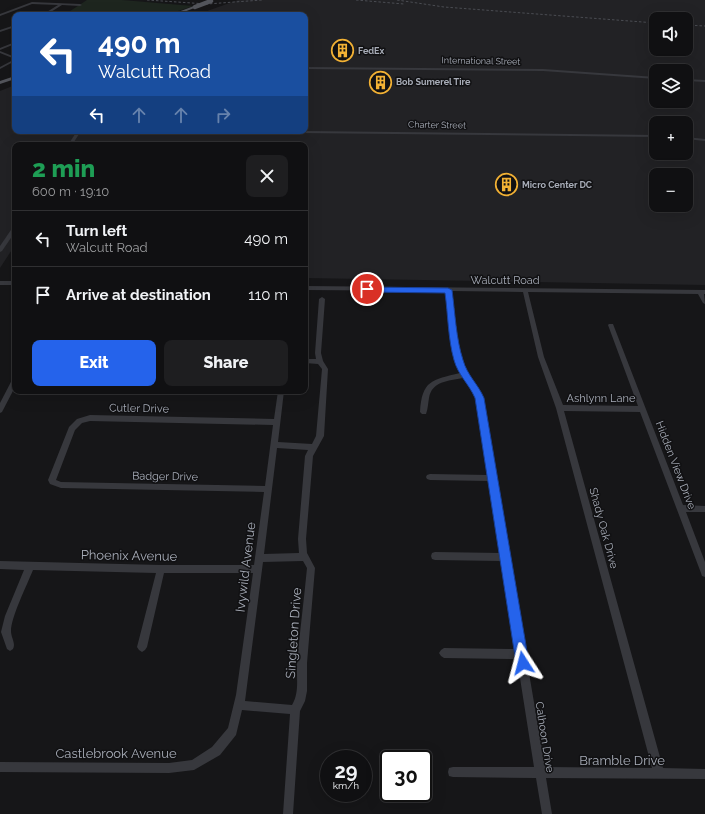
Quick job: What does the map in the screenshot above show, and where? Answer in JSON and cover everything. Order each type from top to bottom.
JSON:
[{"type":"main road","points":[[181,12],[213,1]]},
{"type":"main road","points":[[0,82],[12,78]]},
{"type":"street","points":[[0,15],[28,4],[40,2],[80,6]]},
{"type":"street","points":[[49,12],[62,4]]},
{"type":"street","points":[[0,31],[12,27]]},
{"type":"street","points":[[0,51],[12,45]]},
{"type":"street","points":[[0,51],[12,57]]},
{"type":"street","points":[[0,68],[12,61]]},
{"type":"street","name":"International Street","points":[[308,68],[543,70],[649,78]]},
{"type":"street","points":[[693,81],[705,82]]},
{"type":"street","name":"Charter Street","points":[[308,132],[649,136]]},
{"type":"street","points":[[693,139],[705,140]]},
{"type":"street","points":[[0,250],[12,232]]},
{"type":"street","points":[[0,283],[12,283]]},
{"type":"street","name":"Walcutt Road","points":[[308,288],[702,292]]},
{"type":"street","name":"Calhoon Drive","points":[[448,290],[458,360],[464,374],[475,388],[479,398],[547,814]]},
{"type":"street","name":"Shady Oak Drive","points":[[525,290],[541,357],[560,408],[659,774]]},
{"type":"street","points":[[702,292],[705,302]]},
{"type":"street","name":"Singleton Drive","points":[[288,814],[295,710],[300,701],[302,691],[302,663],[311,568],[305,557],[303,546],[303,526],[309,456],[313,447],[319,442],[320,436],[325,369],[324,364],[320,361],[318,353],[322,299]]},
{"type":"street","name":"Hidden View Drive","points":[[611,325],[705,574]]},
{"type":"street","points":[[308,361],[320,361]]},
{"type":"street","points":[[424,412],[425,394],[430,385],[435,382],[464,374]]},
{"type":"street","points":[[0,410],[12,386]]},
{"type":"street","name":"Ivywild Avenue","points":[[224,743],[232,731],[239,705],[281,394]]},
{"type":"street","name":"Ashlynn Lane","points":[[560,408],[642,409]]},
{"type":"street","name":"Cutler Drive","points":[[61,485],[53,482],[52,475],[72,429],[76,423],[83,419],[277,422]]},
{"type":"street","points":[[274,445],[313,447]]},
{"type":"street","points":[[430,477],[492,478]]},
{"type":"street","name":"Badger Drive","points":[[61,485],[268,489]]},
{"type":"street","points":[[681,508],[705,509]]},
{"type":"street","points":[[435,556],[505,557]]},
{"type":"street","points":[[259,558],[305,557]]},
{"type":"street","name":"Phoenix Avenue","points":[[0,565],[161,569],[257,569]]},
{"type":"street","points":[[10,646],[6,632],[10,616],[30,566]]},
{"type":"street","points":[[142,646],[161,569]]},
{"type":"street","points":[[444,653],[521,654]]},
{"type":"street","points":[[239,705],[295,710]]},
{"type":"street","name":"Castlebrook Avenue","points":[[0,767],[169,768],[194,765],[210,755],[224,743]]},
{"type":"street","name":"Bramble Drive","points":[[453,772],[705,774]]},
{"type":"shaded area","points":[[87,0],[122,0],[193,6],[175,12],[69,12]]},
{"type":"shaded area","points":[[238,0],[705,0],[705,285],[308,278],[308,142],[12,142],[12,250],[0,268],[0,91],[12,86],[12,134],[308,134],[308,12],[204,12]]},
{"type":"railway","points":[[147,0],[207,4],[262,0]]},
{"type":"railway","points":[[356,0],[404,4]]},
{"type":"railway","points":[[397,0],[444,7],[649,22]]},
{"type":"railway","points":[[693,25],[705,26]]},
{"type":"place","name":"FedEx","points":[[343,51]]},
{"type":"place","name":"Bob Sumerel Tire","points":[[380,82]]},
{"type":"place","name":"Micro Center DC","points":[[507,185]]},
{"type":"route","points":[[367,289],[448,290],[460,368],[475,388],[479,398],[523,663]]}]
